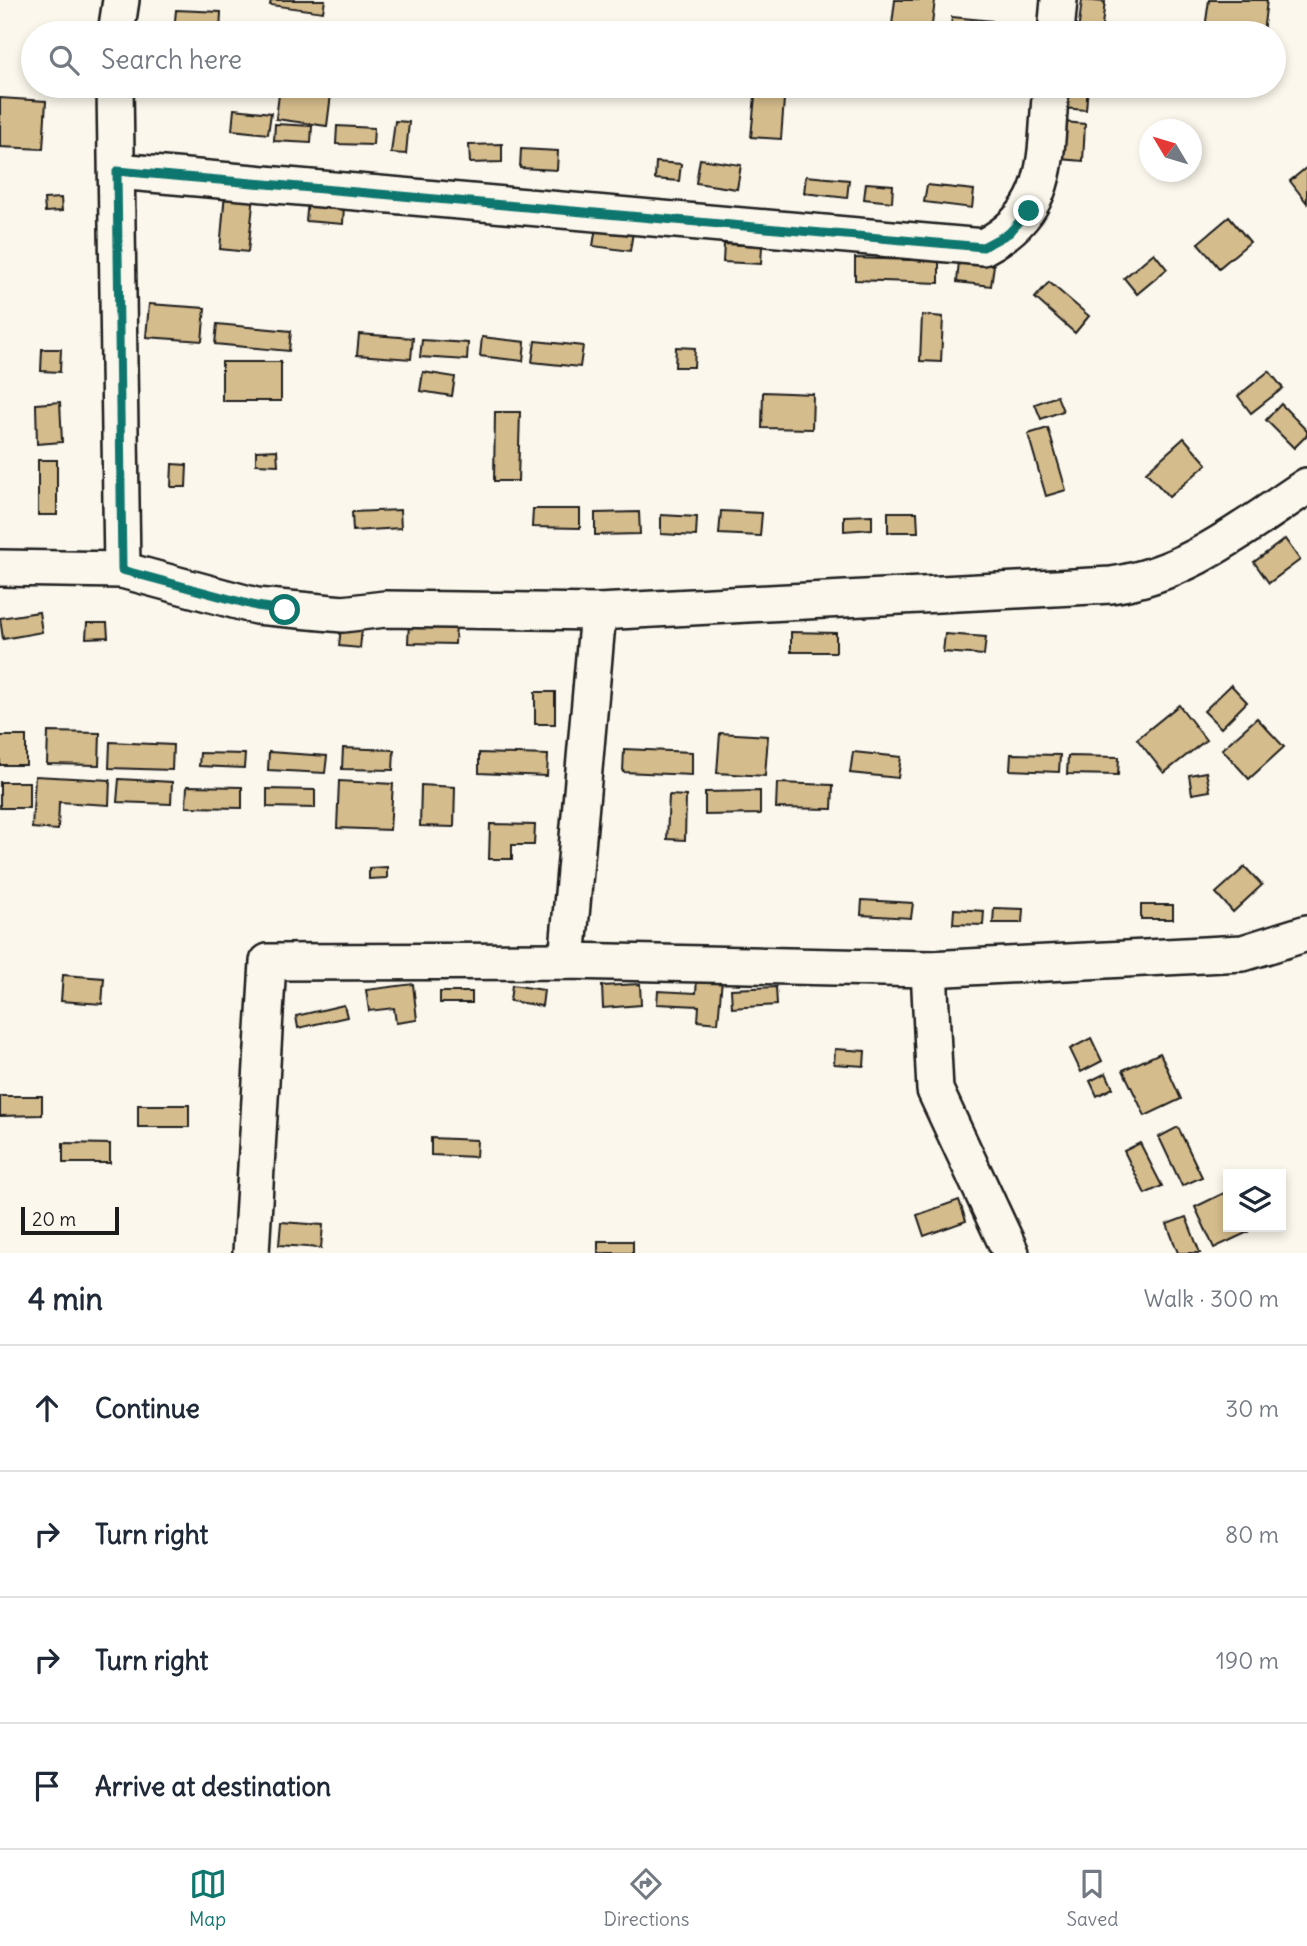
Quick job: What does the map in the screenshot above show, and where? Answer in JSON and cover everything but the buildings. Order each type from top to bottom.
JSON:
[{"type":"street","points":[[118,21],[121,0]]},
{"type":"street","points":[[1057,21],[1059,0]]},
{"type":"street","points":[[115,98],[122,570]]},
{"type":"street","points":[[117,171],[983,247],[1009,233],[1029,211],[1041,181],[1050,98]]},
{"type":"street","points":[[0,568],[122,570],[256,606],[311,614],[385,609],[598,612],[1111,585],[1146,580],[1189,563],[1307,486]]},
{"type":"street","points":[[567,961],[598,612]]},
{"type":"street","points":[[251,1253],[268,962],[567,961],[929,969],[1242,953],[1307,933]]},
{"type":"street","points":[[929,969],[935,1090],[1011,1253]]},
{"type":"route","points":[[285,610],[256,606],[122,570],[117,171],[983,247],[1009,233],[1029,211]]}]
